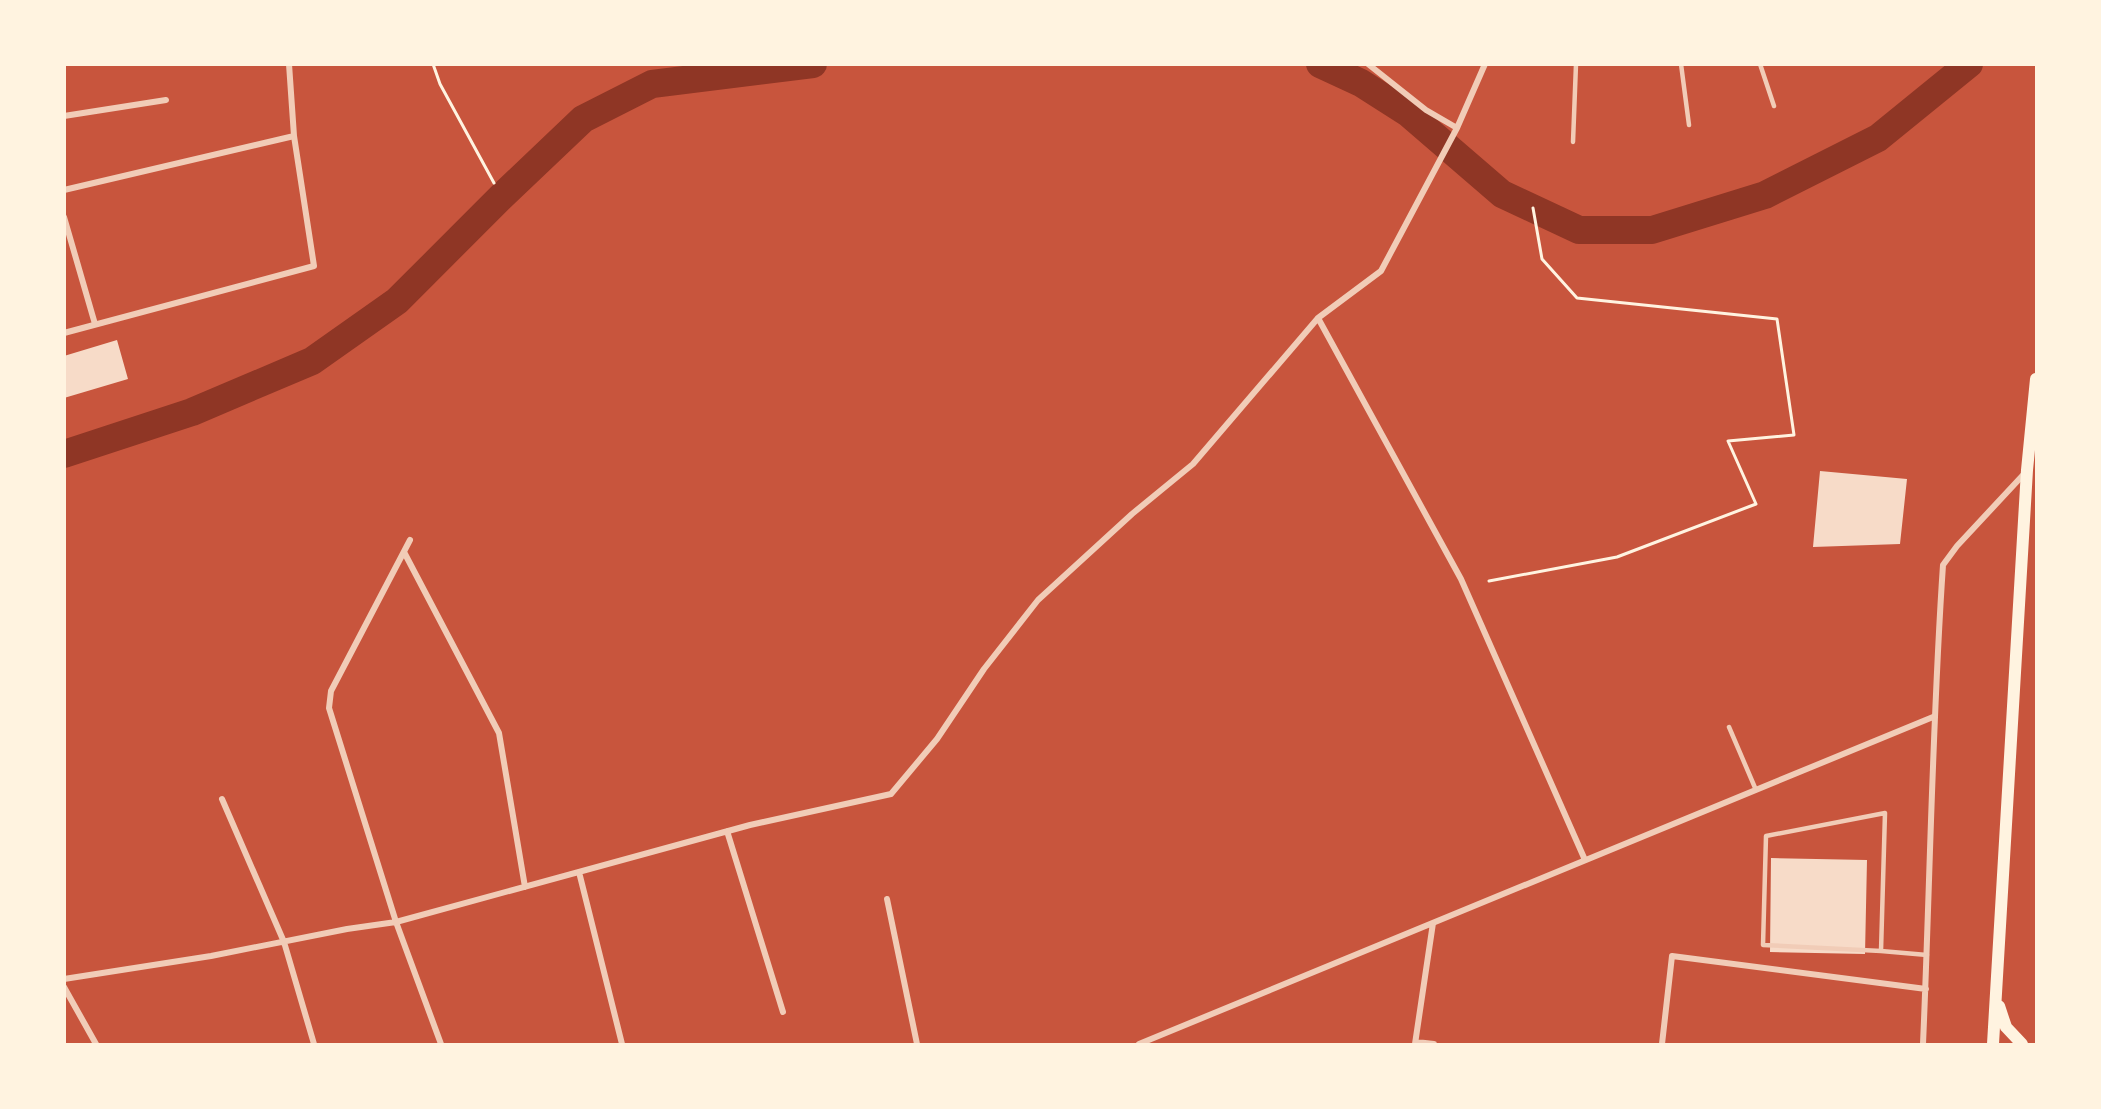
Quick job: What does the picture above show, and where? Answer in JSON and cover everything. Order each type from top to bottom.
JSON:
[{"type":"main road","points":[[1993,1044],[2027,470],[2037,379]]},
{"type":"main road","points":[[1997,996],[2006,1027],[2022,1044]]},
{"type":"street","points":[[64,333],[314,266],[294,136],[289,64]]},
{"type":"street","points":[[1368,64],[1426,110],[1457,128]]},
{"type":"street","points":[[64,979],[211,956],[396,922],[727,831],[891,794],[937,739],[984,669],[1038,600],[1132,514],[1193,464],[1318,318],[1381,271],[1457,128],[1485,64]]},
{"type":"street","points":[[64,116],[166,100]]},
{"type":"street","points":[[64,190],[294,136]]},
{"type":"street","points":[[64,218],[95,324]]},
{"type":"street","points":[[1318,318],[1461,579],[1585,860]]},
{"type":"street","points":[[1923,1044],[1933,717],[1943,565],[1957,546],[2027,470]]},
{"type":"street","points":[[410,540],[331,691],[329,708],[396,922],[441,1044]]},
{"type":"street","points":[[404,552],[499,733],[525,887]]},
{"type":"street","points":[[1139,1044],[1933,717]]},
{"type":"street","points":[[222,799],[284,942],[314,1044]]},
{"type":"street","points":[[727,831],[783,1012]]},
{"type":"street","points":[[579,872],[622,1044]]},
{"type":"street","points":[[887,899],[917,1044]]},
{"type":"street","points":[[1433,923],[1416,1043],[1434,1044]]},
{"type":"street","points":[[1662,1044],[1672,956],[1926,989]]},
{"type":"street","points":[[64,987],[96,1044]]},
{"type":"lane","points":[[1573,142],[1576,64]]},
{"type":"lane","points":[[1681,64],[1689,125]]},
{"type":"lane","points":[[1760,64],[1774,106]]},
{"type":"lane","points":[[1729,727],[1756,790]]},
{"type":"lane","points":[[1881,951],[1885,813],[1766,836],[1763,945],[1927,955]]},
{"type":"path","points":[[433,64],[440,84],[494,183]]},
{"type":"path","points":[[1489,581],[1617,557],[1756,504],[1728,441],[1794,435],[1777,319],[1577,298],[1542,259],[1533,208]]},
{"type":"building","points":[[117,340],[128,379],[64,398],[64,356]]},
{"type":"building","points":[[1820,471],[1907,479],[1900,544],[1813,547]]},
{"type":"building","points":[[1771,858],[1867,860],[1865,954],[1770,952]]},
{"type":"waterway","points":[[64,454],[192,412],[312,361],[397,301],[583,119],[652,84],[813,64]]},
{"type":"waterway","points":[[1320,64],[1361,83],[1408,113],[1502,194],[1579,230],[1652,230],[1765,195],[1878,138],[1969,64]]}]
